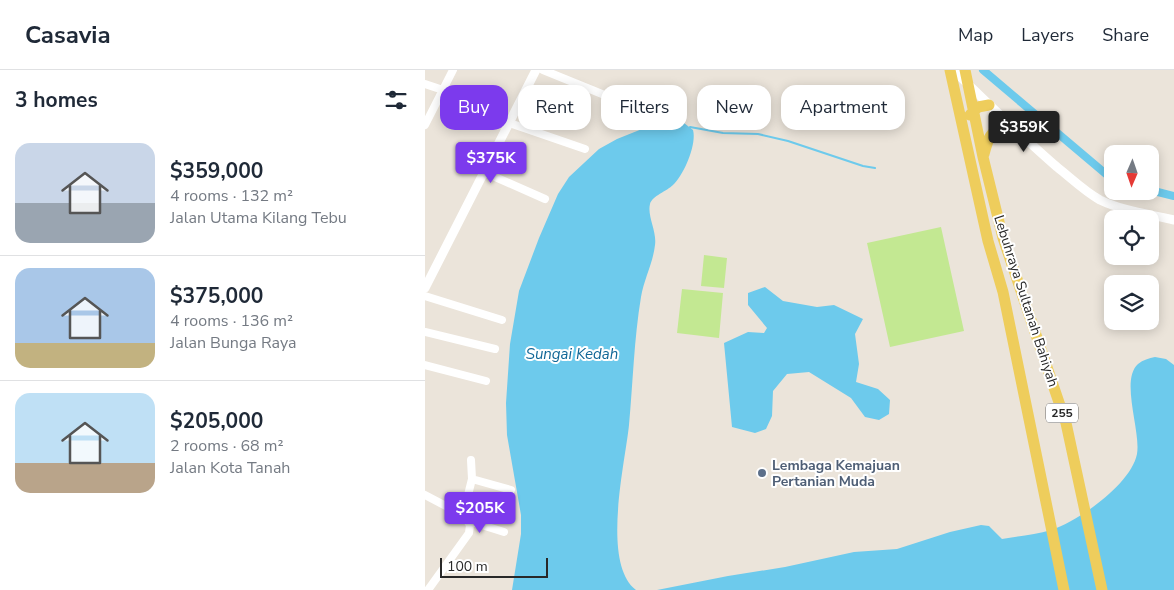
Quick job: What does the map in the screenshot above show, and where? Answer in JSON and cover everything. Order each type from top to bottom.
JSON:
[{"type":"main road","name":"Lebuhraya Sultanah Bahiyah","points":[[951,70],[988,241],[1003,292],[1064,590]]},
{"type":"main road","name":"Lebuhraya Sultanah Bahiyah","points":[[965,70],[983,158],[1003,238],[1066,423],[1102,590]]},
{"type":"main road","points":[[964,131],[974,110],[981,106],[989,105]]},
{"type":"main road","points":[[983,158],[987,141],[991,135],[1003,128],[1013,127]]},
{"type":"street","points":[[446,85],[453,70]]},
{"type":"street","points":[[425,288],[536,70]]},
{"type":"street","points":[[543,70],[601,94]]},
{"type":"street","points":[[951,70],[1082,188],[1098,199],[1126,209],[1174,220]]},
{"type":"street","points":[[425,84],[440,89]]},
{"type":"street","points":[[425,125],[440,96]]},
{"type":"street","points":[[509,123],[585,149]]},
{"type":"street","points":[[484,172],[545,199]]},
{"type":"street","points":[[425,296],[502,320]]},
{"type":"street","points":[[425,332],[495,349]]},
{"type":"street","points":[[425,365],[485,381]]},
{"type":"street","points":[[428,590],[469,533],[466,518],[472,479],[471,460]]},
{"type":"street","points":[[472,479],[511,490]]},
{"type":"street","points":[[425,495],[466,518],[503,532]]},
{"type":"green space","points":[[941,227],[964,331],[890,347],[867,243]]},
{"type":"green space","points":[[704,255],[727,258],[724,288],[701,286]]},
{"type":"green space","points":[[682,289],[723,293],[719,338],[677,333]]},
{"type":"water","name":"Sungai Kedah","points":[[687,125],[693,130],[694,136],[689,159],[681,174],[670,187],[651,201],[649,209],[655,234],[655,245],[642,290],[635,345],[629,425],[620,487],[617,536],[625,577],[636,590],[512,590],[521,534],[521,515],[507,435],[506,403],[510,344],[519,291],[558,194],[569,177],[599,149],[640,130],[687,130]]},
{"type":"water","points":[[765,287],[783,301],[817,307],[834,305],[863,319],[855,334],[859,364],[856,382],[878,389],[890,400],[889,414],[879,420],[865,417],[851,398],[809,372],[787,374],[773,391],[772,416],[766,429],[755,433],[732,427],[724,343],[748,332],[764,333],[767,328],[748,305],[748,293]]},
{"type":"water","points":[[1155,357],[1166,359],[1174,365],[1174,590],[657,590],[785,567],[854,552],[897,549],[950,532],[981,525],[989,526],[1002,539],[1051,530],[1075,519],[1115,489],[1133,466],[1137,454],[1137,444],[1131,393],[1133,372],[1138,364],[1146,359]]},
{"type":"waterway","points":[[983,70],[1104,172]]},
{"type":"waterway","points":[[689,129],[690,127],[723,133],[758,134],[788,141],[863,166],[875,168]]},
{"type":"waterway","points":[[1159,192],[1174,196]]},
{"type":"place","name":"Lembaga Kemajuan Pertanian Muda","points":[[762,473]]}]
